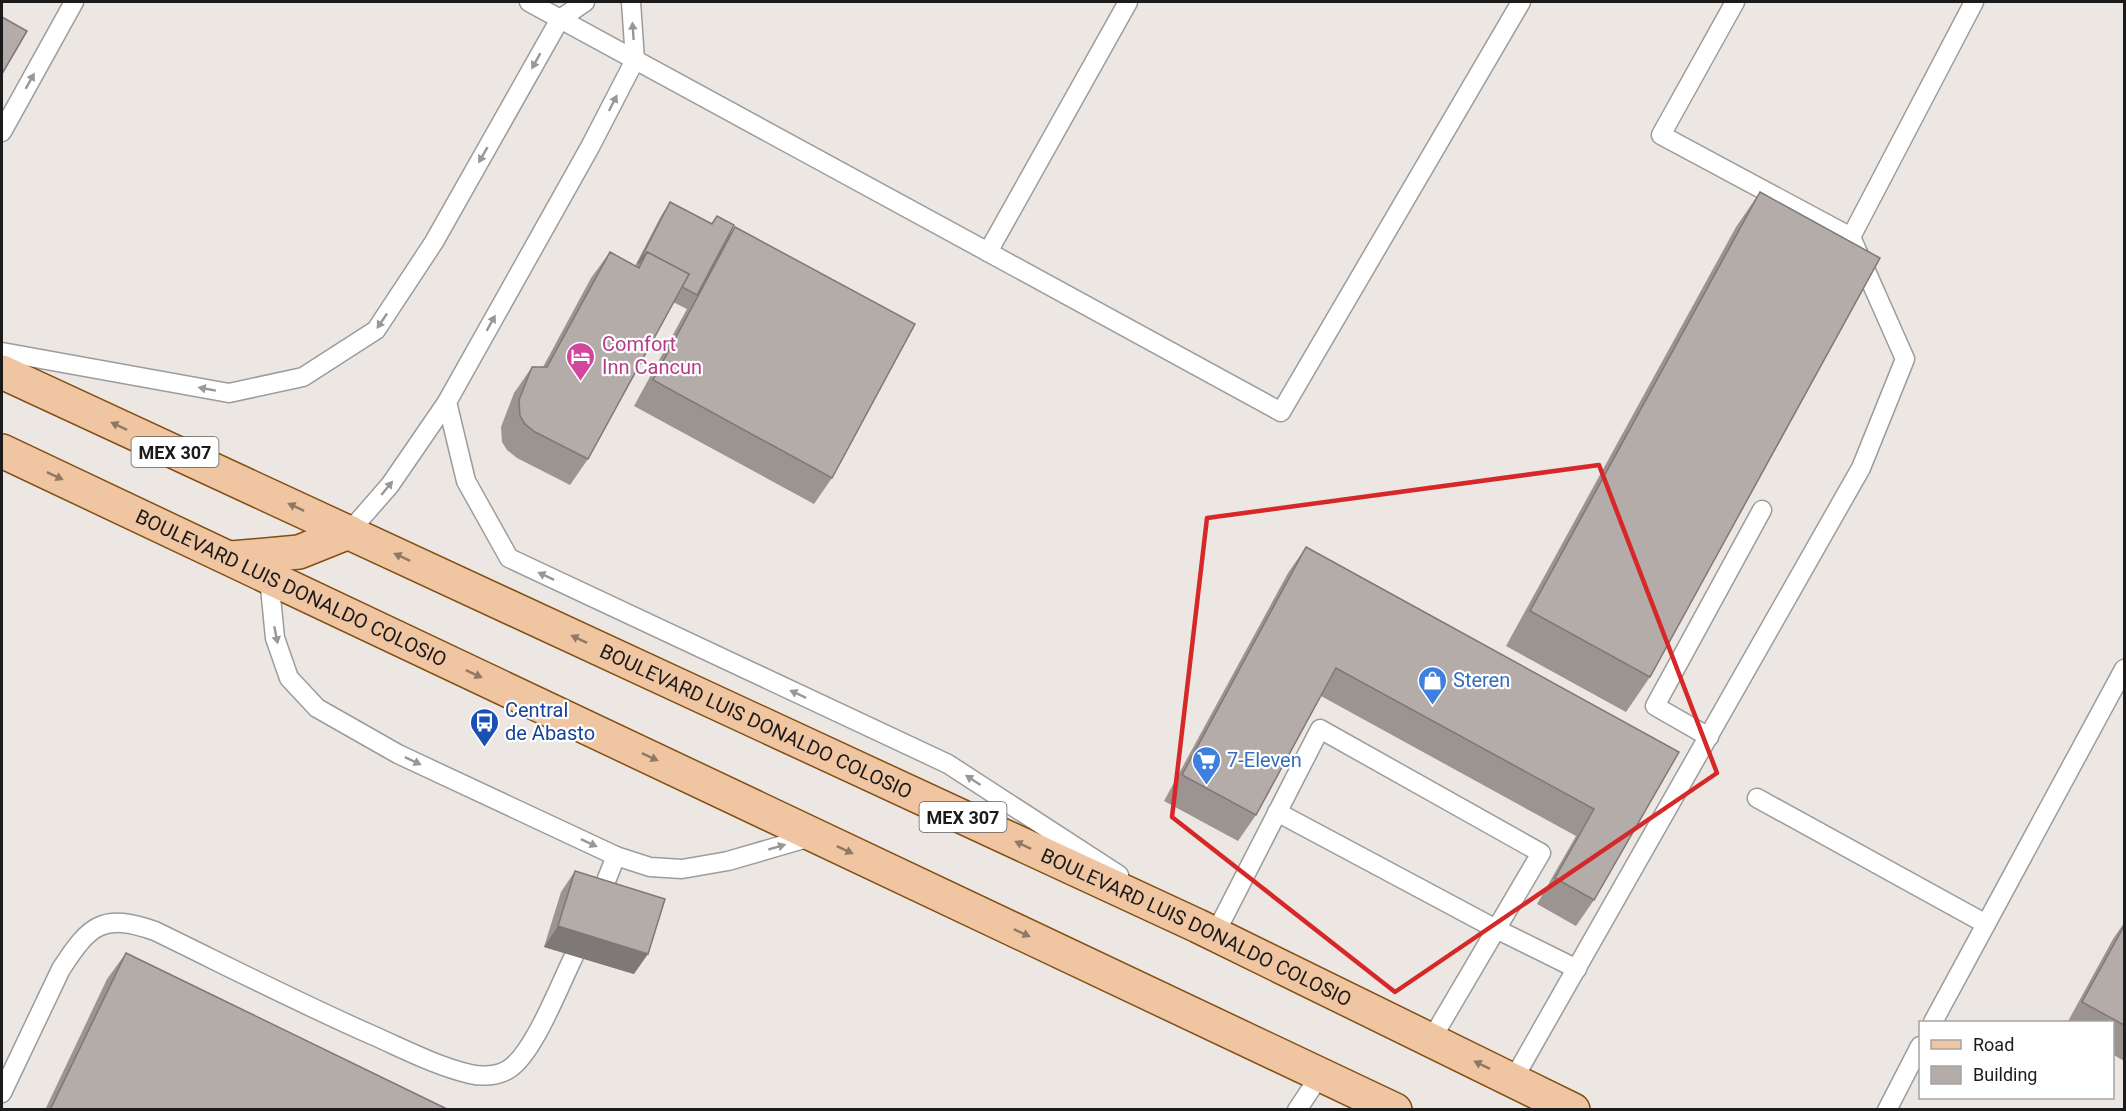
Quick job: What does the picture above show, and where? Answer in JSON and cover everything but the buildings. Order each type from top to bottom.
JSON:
[{"type":"main road","name":"BOULEVARD LUIS DONALDO COLOSIO","points":[[2,372],[1206,930],[1573,1110]]},
{"type":"main road","name":"BOULEVARD LUIS DONALDO COLOSIO","points":[[2,451],[1395,1110]]},
{"type":"main road","points":[[231,558],[299,552],[349,532]]},
{"type":"lane","points":[[2,132],[74,2]]},
{"type":"lane","points":[[529,2],[1281,412],[1521,2]]},
{"type":"lane","points":[[2,352],[229,393],[303,377],[376,330],[434,242],[560,18],[585,2]]},
{"type":"lane","points":[[349,532],[390,485],[447,402],[590,147],[635,60],[631,2]]},
{"type":"lane","points":[[988,252],[1128,2]]},
{"type":"lane","points":[[1513,1080],[1861,468],[1905,359],[1851,237],[1662,135],[1735,2]]},
{"type":"lane","points":[[1851,237],[1974,2]]},
{"type":"lane","points":[[447,402],[466,481],[509,558],[948,764],[1206,930],[1277,812],[1320,729],[1541,852],[1431,1040]]},
{"type":"lane","points":[[1709,737],[1655,706],[1762,510]]},
{"type":"lane","points":[[269,577],[275,638],[289,678],[317,708],[398,754],[616,855],[650,867],[681,869],[728,861],[815,836]]},
{"type":"lane","points":[[1934,1021],[2124,669]]},
{"type":"lane","points":[[1757,798],[1986,924]]},
{"type":"lane","points":[[1277,812],[1496,929],[1577,969]]},
{"type":"lane","points":[[597,903],[616,855]]},
{"type":"lane","points":[[2,1093],[61,969],[88,934],[103,924],[123,922],[155,931],[337,1020],[418,1055],[471,1074],[489,1076],[507,1071],[521,1060],[574,956]]},
{"type":"lane","points":[[1893,1107],[1919,1048]]},
{"type":"lane","points":[[1297,1110],[1321,1074]]},
{"type":"highlighted area","points":[[1599,465],[1717,773],[1395,992],[1172,817],[1207,518]]},
{"type":"place","name":"Comfort Inn Cancun","points":[[581,382]]},
{"type":"place","name":"Steren","points":[[1432,706]]},
{"type":"place","name":"Central de Abasto","points":[[484,748]]},
{"type":"place","name":"7-Eleven","points":[[1206,786]]}]
